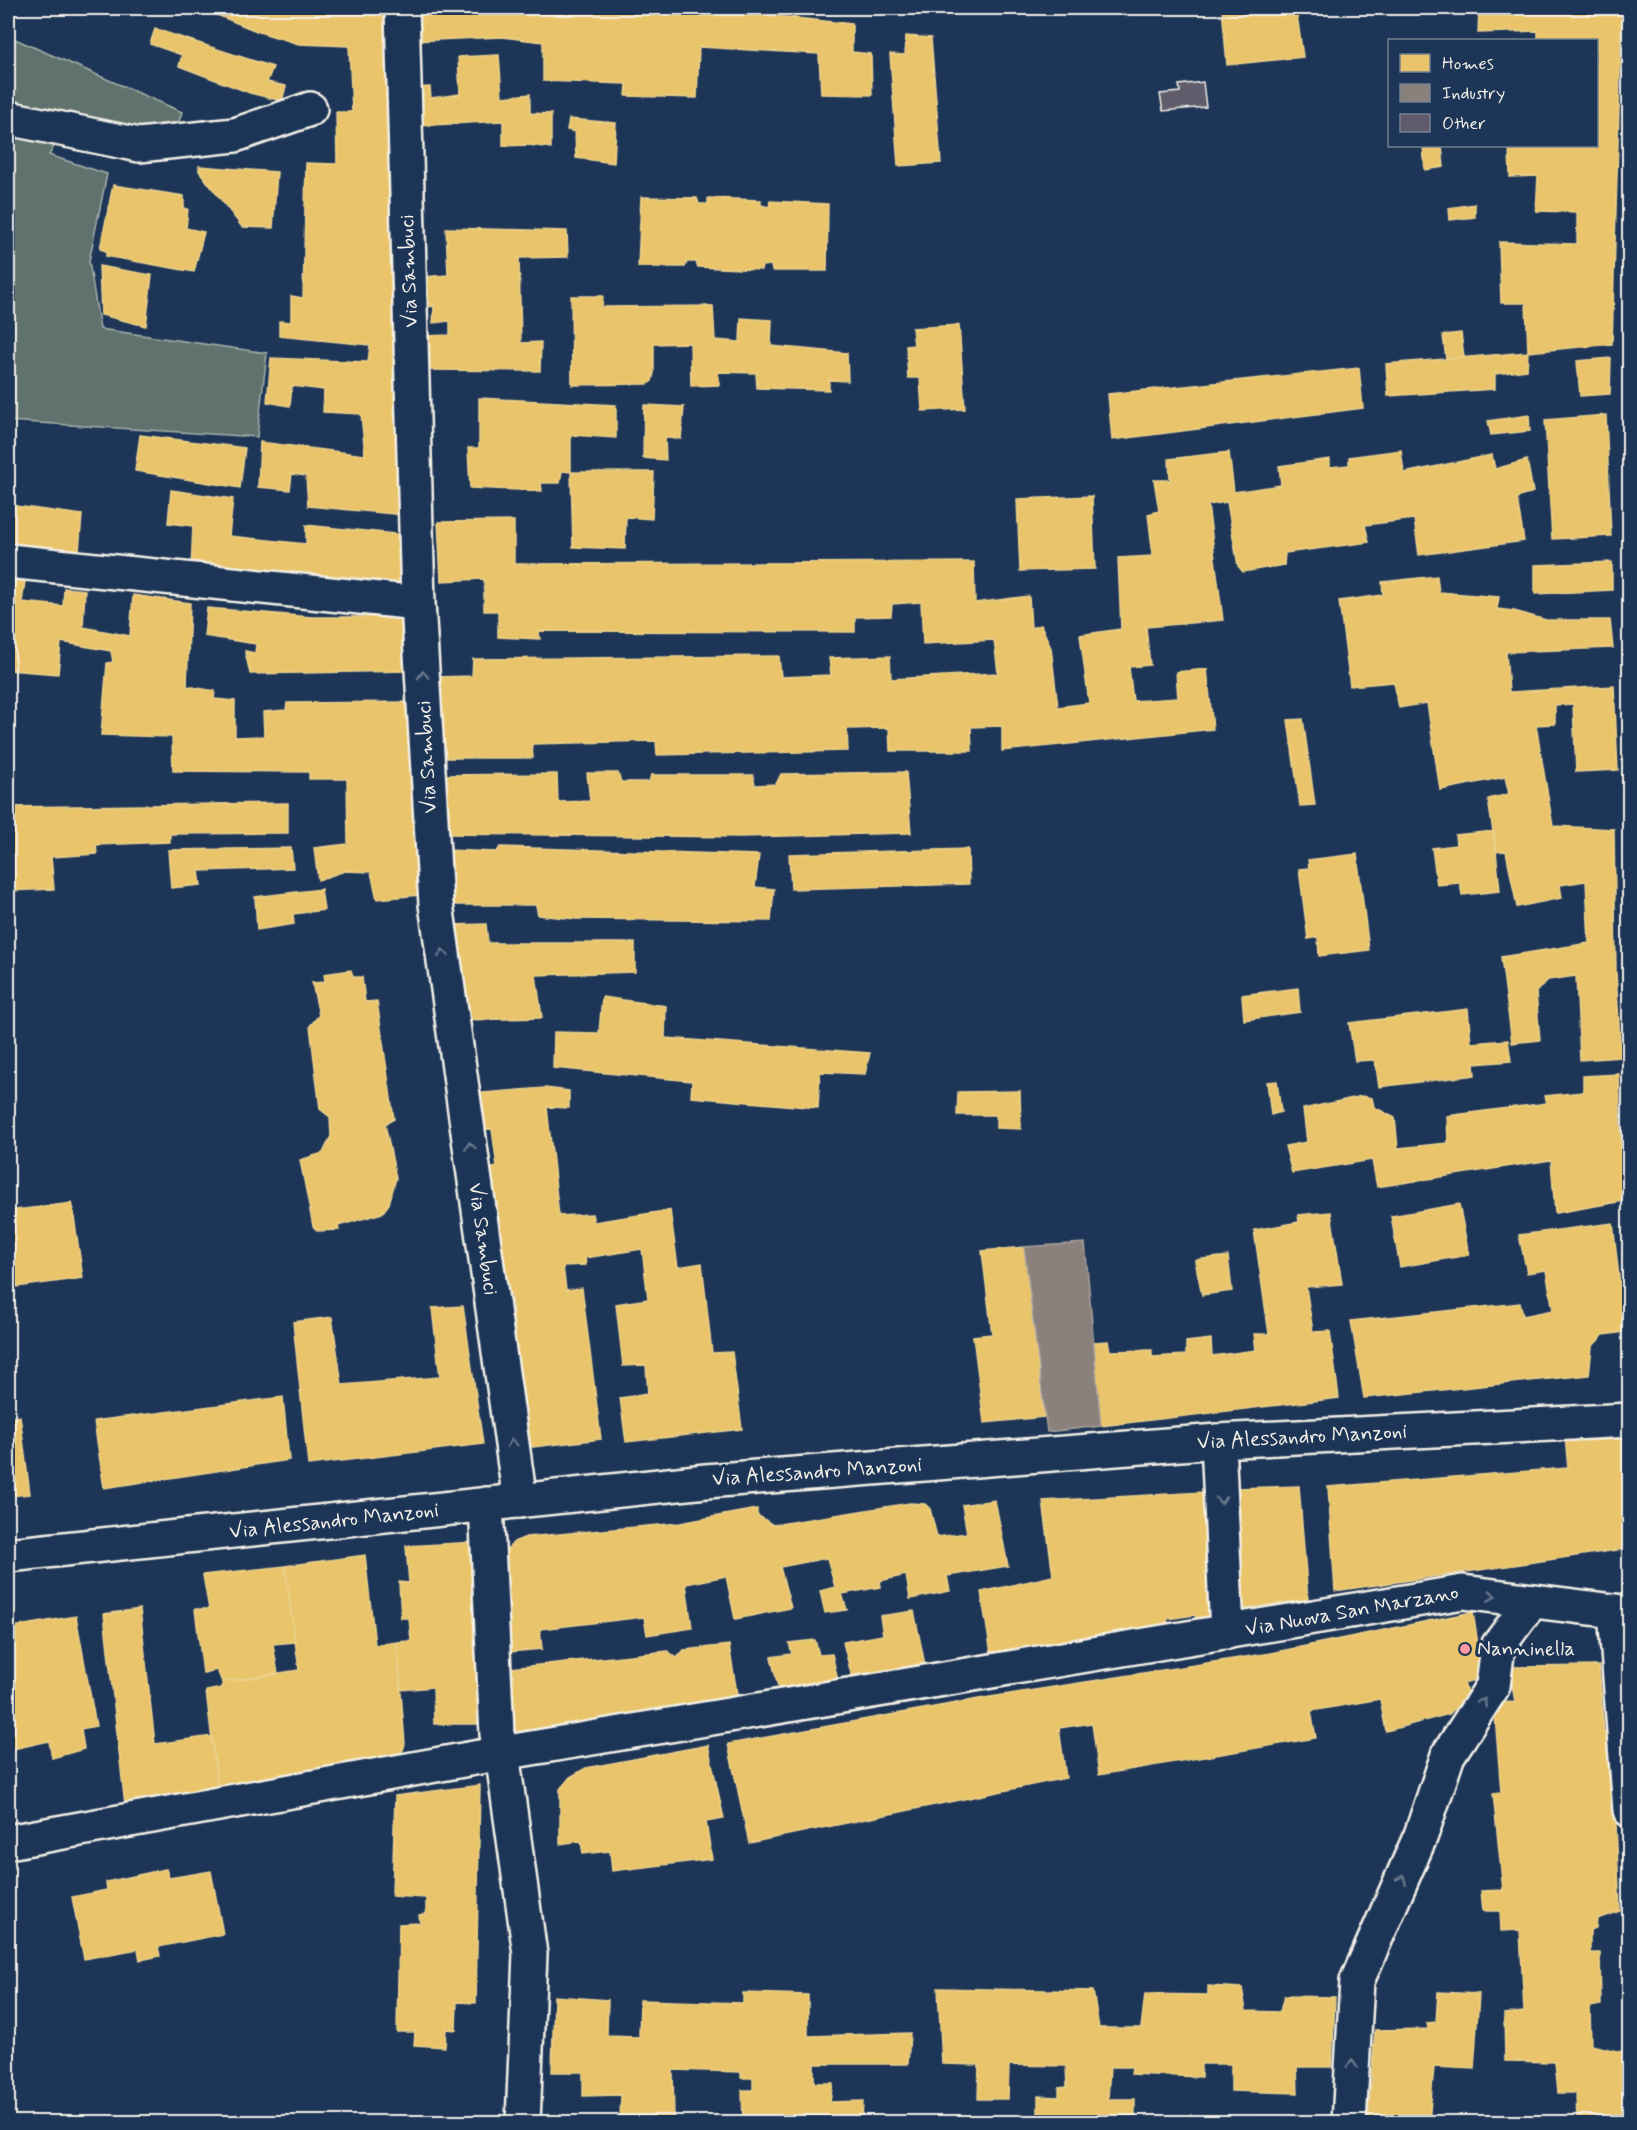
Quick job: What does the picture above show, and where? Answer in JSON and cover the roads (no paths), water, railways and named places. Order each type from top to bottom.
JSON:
[{"type":"street","name":"Via Sambuci","points":[[402,8],[418,603],[436,904],[520,1501]]},
{"type":"street","points":[[8,118],[139,145],[235,135],[310,110]]},
{"type":"street","points":[[8,561],[418,603]]},
{"type":"street","name":"Via Alessandro Manzoni","points":[[8,1555],[706,1481],[1218,1441],[1629,1420]]},
{"type":"street","name":"Via Nuova San Marzano","points":[[1218,1441],[1227,1632],[1463,1592],[1622,1612]]},
{"type":"street","points":[[486,1504],[497,1734],[502,1753],[530,1954],[523,2122]]},
{"type":"street","points":[[1349,2122],[1357,1981],[1421,1835],[1449,1755],[1493,1686],[1498,1646],[1532,1601]]},
{"type":"street","points":[[1622,1612],[1629,1810]]},
{"type":"street","points":[[8,1842],[502,1753],[1227,1632]]},
{"type":"place","name":"Nanninella","points":[[1465,1649]]}]
